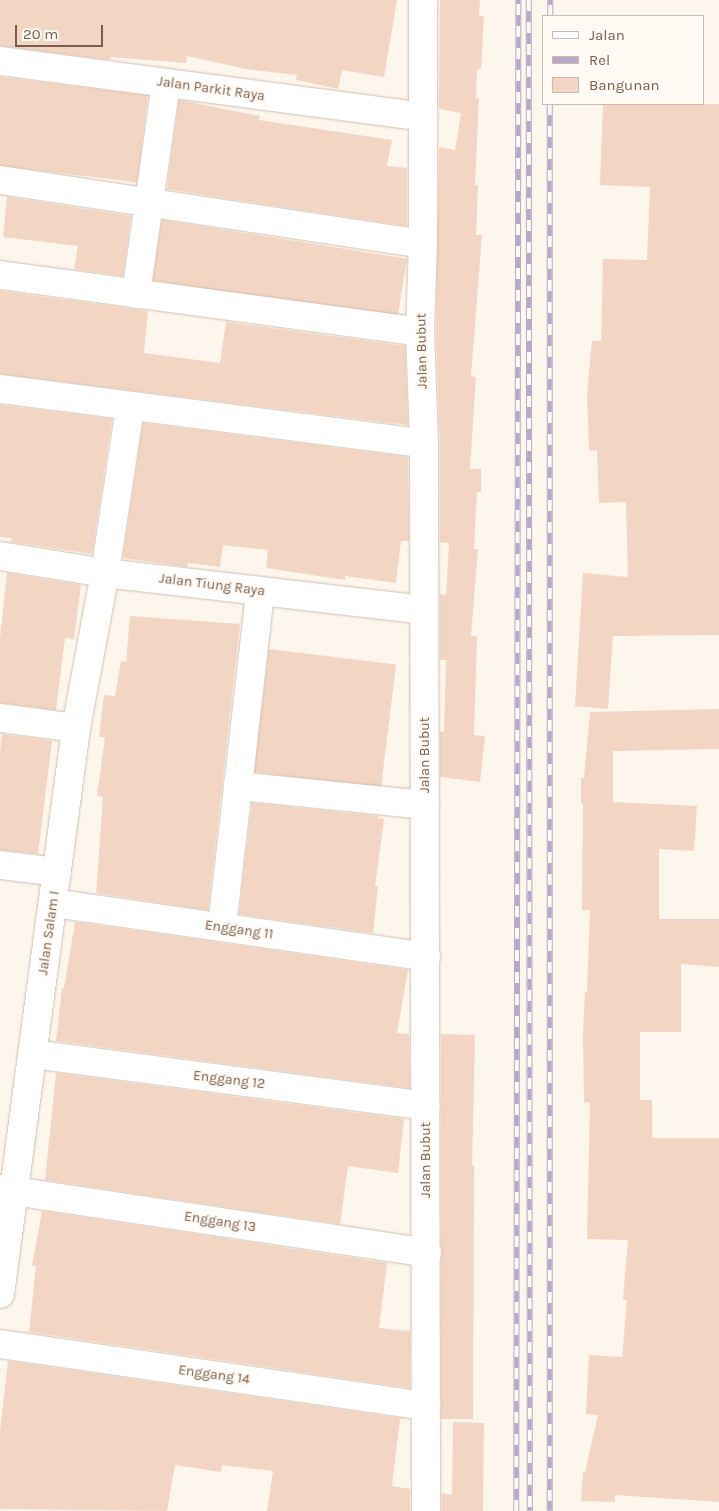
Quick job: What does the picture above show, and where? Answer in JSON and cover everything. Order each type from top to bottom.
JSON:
[{"type":"street","name":"Jalan Bubut","points":[[423,0],[423,244],[420,332],[424,443],[426,1511]]},
{"type":"street","name":"Jalan Parkit Raya","points":[[0,61],[423,117]]},
{"type":"street","points":[[136,294],[166,83]]},
{"type":"street","points":[[0,180],[423,244]]},
{"type":"street","points":[[0,275],[420,332]]},
{"type":"street","points":[[0,389],[424,443]]},
{"type":"street","name":"Jalan Salam I","points":[[0,1294],[7,1190],[32,1054],[76,728],[105,573],[130,407]]},
{"type":"street","name":"Jalan Tiung Raya","points":[[0,556],[105,573],[424,610]]},
{"type":"street","points":[[222,927],[260,591]]},
{"type":"street","points":[[0,718],[76,728]]},
{"type":"street","points":[[238,786],[425,805]]},
{"type":"street","points":[[0,865],[57,872]]},
{"type":"street","name":"Enggang 11","points":[[53,903],[426,957]]},
{"type":"street","name":"Enggang 12","points":[[32,1054],[426,1106]]},
{"type":"street","name":"Enggang 13","points":[[7,1190],[426,1253]]},
{"type":"street","name":"Enggang 14","points":[[0,1344],[427,1406]]},
{"type":"building","points":[[0,0],[397,0],[384,77],[342,70],[338,89],[296,80],[297,75],[246,69],[187,56],[186,63],[111,57],[110,60],[0,46]]},
{"type":"building","points":[[440,0],[480,0],[479,16],[484,16],[481,69],[477,69],[476,98],[479,98],[475,185],[478,185],[476,235],[482,235],[471,376],[476,377],[470,469],[481,469],[481,492],[477,492],[474,549],[478,549],[471,636],[477,636],[474,735],[485,736],[480,782],[440,777],[440,732],[444,731],[446,660],[440,660],[440,594],[446,595],[449,543],[440,542],[440,443],[436,332],[439,147],[455,150],[461,113],[439,109]]},
{"type":"building","points":[[0,77],[148,95],[137,183],[0,166]]},
{"type":"building","points":[[179,100],[260,116],[259,120],[392,140],[387,166],[407,168],[407,226],[167,189]]},
{"type":"building","points":[[719,104],[719,635],[613,636],[608,709],[575,706],[583,573],[628,577],[626,502],[599,503],[597,450],[589,451],[587,393],[592,341],[601,341],[603,259],[647,260],[650,187],[600,185],[603,105]]},
{"type":"building","points":[[7,197],[131,216],[123,276],[74,269],[78,246],[3,237]]},
{"type":"building","points":[[162,220],[407,259],[397,319],[152,280]]},
{"type":"building","points":[[0,291],[148,311],[144,353],[220,363],[226,322],[405,346],[408,425],[0,374]]},
{"type":"building","points":[[0,405],[112,419],[92,554],[11,542],[11,538],[0,537]]},
{"type":"building","points":[[143,423],[408,457],[409,541],[401,541],[396,583],[345,576],[345,580],[266,568],[268,550],[223,545],[220,567],[188,563],[187,567],[123,558]]},
{"type":"building","points":[[7,573],[81,585],[74,639],[65,638],[56,710],[0,703],[0,639]]},
{"type":"building","points":[[130,616],[240,624],[208,910],[96,893],[103,797],[97,796],[105,737],[99,737],[104,695],[115,696],[121,661],[126,662]]},
{"type":"building","points":[[269,649],[396,665],[381,788],[254,772]]},
{"type":"building","points":[[719,709],[719,749],[613,751],[613,802],[697,806],[694,851],[659,849],[659,919],[719,919],[719,967],[681,964],[681,1032],[640,1032],[640,1100],[652,1100],[652,1138],[719,1138],[719,1502],[615,1495],[615,1502],[581,1501],[583,1472],[585,1472],[598,1415],[586,1414],[589,1355],[622,1357],[627,1300],[623,1299],[628,1240],[587,1239],[590,1102],[584,1103],[583,1033],[585,992],[587,992],[590,910],[582,910],[583,803],[581,804],[581,778],[584,778],[590,712]]},
{"type":"building","points":[[2,734],[52,741],[38,854],[0,850],[0,754]]},
{"type":"building","points":[[252,803],[378,816],[378,818],[384,819],[375,886],[378,886],[373,933],[239,914]]},
{"type":"building","points":[[75,922],[408,970],[397,1033],[409,1034],[410,1088],[56,1041],[62,988],[64,988]]},
{"type":"building","points":[[441,1034],[475,1035],[472,1165],[474,1165],[473,1419],[441,1419]]},
{"type":"building","points":[[56,1073],[404,1119],[398,1173],[348,1166],[340,1224],[45,1180]]},
{"type":"building","points":[[42,1211],[387,1263],[379,1328],[410,1331],[410,1388],[29,1332],[36,1266],[32,1266]]},
{"type":"building","points":[[8,1361],[406,1419],[400,1419],[392,1486],[410,1489],[410,1511],[267,1511],[273,1471],[222,1465],[221,1472],[175,1465],[167,1511],[0,1509],[0,1431]]},
{"type":"building","points":[[453,1422],[484,1423],[483,1511],[442,1511],[442,1493],[452,1495]]},
{"type":"railway","points":[[516,1511],[518,0]]},
{"type":"railway","points":[[529,0],[530,1511]]},
{"type":"railway","points":[[550,0],[550,15]]},
{"type":"railway","points":[[550,105],[550,1511]]}]
